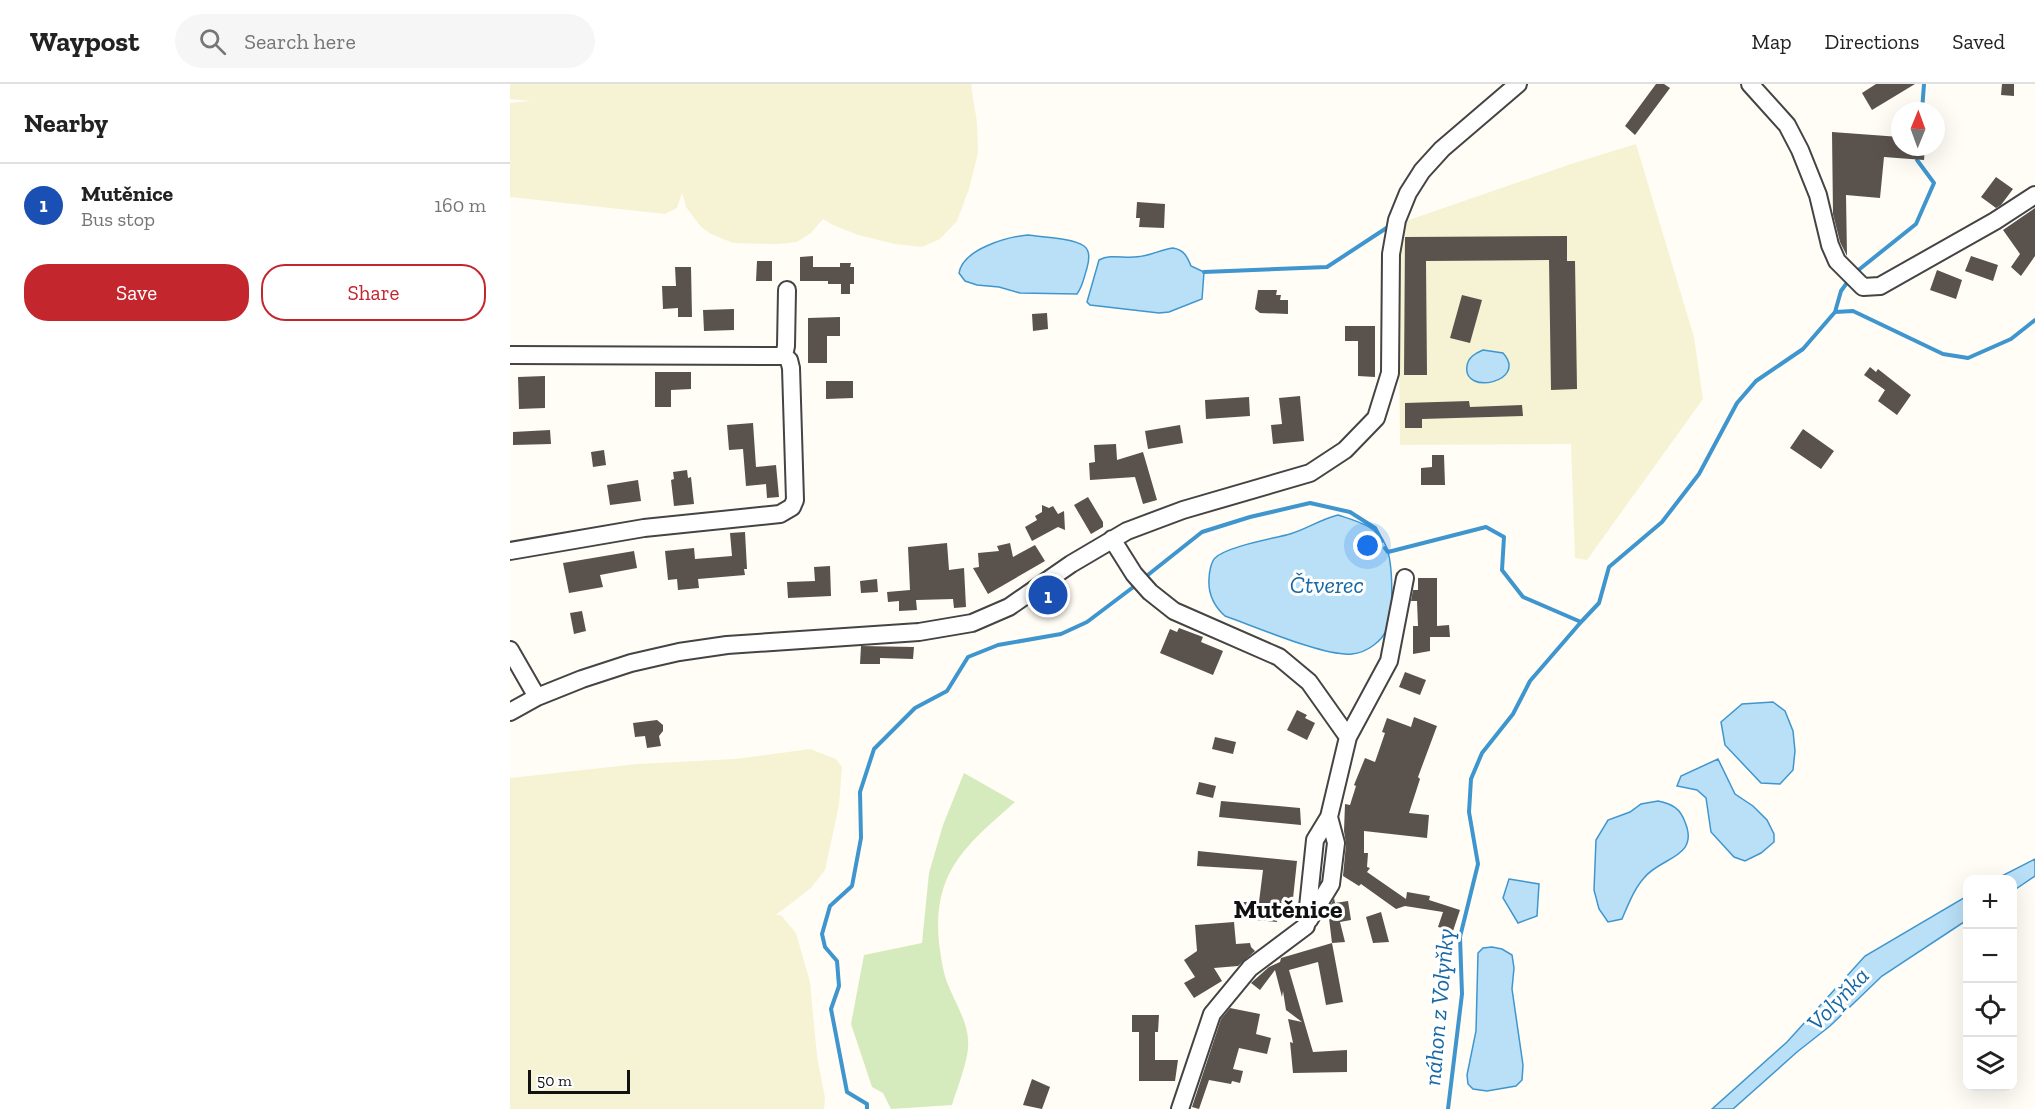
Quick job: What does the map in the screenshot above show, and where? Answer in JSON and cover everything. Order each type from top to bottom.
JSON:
[{"type":"street","points":[[510,712],[537,697],[612,669],[679,652],[727,645],[919,632],[972,623],[1009,607],[1112,539],[1154,520],[1310,473],[1345,450],[1376,418],[1390,372],[1391,254],[1397,220],[1404,202],[1422,171],[1442,149],[1518,84]]},
{"type":"street","points":[[1750,84],[1787,125],[1818,195],[1830,245],[1837,261],[1863,287],[1880,286],[1995,221],[2035,195]]},
{"type":"street","points":[[784,356],[787,290]]},
{"type":"street","points":[[510,355],[784,356],[789,360],[790,368],[795,500],[786,512],[644,528],[510,551]]},
{"type":"street","points":[[1112,539],[1134,574],[1174,611],[1279,657],[1309,682],[1348,737]]},
{"type":"street","points":[[1180,1109],[1212,1014],[1250,968],[1306,926],[1315,840],[1329,817],[1348,737],[1389,661],[1405,579]]},
{"type":"street","points":[[510,650],[537,697]]},
{"type":"shaded area","points":[[510,84],[971,84],[977,123],[978,153],[969,189],[957,221],[940,239],[922,247],[895,244],[858,235],[823,219],[811,233],[797,242],[733,243],[701,227],[686,207],[682,193],[677,208],[665,214],[510,197],[510,103],[530,101],[510,99]]},
{"type":"shaded area","points":[[1636,144],[1694,337],[1703,399],[1587,560],[1575,558],[1571,444],[1400,445],[1398,235],[1406,221]]},
{"type":"shaded area","points":[[810,749],[836,759],[842,767],[839,805],[825,870],[811,888],[776,915],[781,915],[796,933],[810,982],[817,1056],[825,1098],[824,1109],[510,1109],[510,778],[637,764],[735,759]]},
{"type":"green space","points":[[964,773],[1015,802],[981,832],[956,862],[941,897],[938,918],[939,943],[947,982],[967,1032],[966,1061],[952,1105],[891,1109],[883,1093],[872,1087],[851,1024],[864,955],[922,943],[929,873],[943,825]]},
{"type":"water","points":[[1028,235],[1072,241],[1086,248],[1089,253],[1088,262],[1082,285],[1077,294],[1020,293],[999,287],[977,285],[965,281],[959,273],[962,265],[977,251],[1009,238]]},
{"type":"water","points":[[1173,248],[1185,254],[1191,266],[1204,272],[1202,299],[1169,312],[1159,313],[1090,305],[1087,302],[1099,260],[1112,257],[1139,257]]},
{"type":"water","points":[[1483,350],[1503,353],[1509,363],[1508,371],[1502,378],[1483,383],[1474,381],[1468,375],[1469,360]]},
{"type":"water","name":"Čtverec","points":[[1338,515],[1372,529],[1382,539],[1388,553],[1392,587],[1391,611],[1385,633],[1373,646],[1352,654],[1325,651],[1225,616],[1218,608],[1212,599],[1209,584],[1210,568],[1215,558],[1230,550],[1290,534]]},
{"type":"water","points":[[1773,702],[1785,711],[1793,731],[1795,751],[1793,770],[1780,784],[1761,783],[1725,745],[1721,722],[1742,704]]},
{"type":"water","points":[[1718,759],[1735,794],[1753,806],[1767,820],[1774,834],[1774,842],[1761,853],[1745,861],[1734,857],[1711,832],[1706,798],[1697,790],[1677,786],[1681,776]]},
{"type":"water","points":[[1658,801],[1671,805],[1681,813],[1688,834],[1687,843],[1676,856],[1651,871],[1640,882],[1622,919],[1608,922],[1599,909],[1594,890],[1596,840],[1608,820],[1630,812],[1641,804]]},
{"type":"water","points":[[2035,859],[2035,876],[2017,888],[2017,875],[2004,875]]},
{"type":"water","points":[[1509,879],[1539,884],[1537,916],[1518,923],[1503,898]]},
{"type":"water","name":"Volyňka","points":[[1963,898],[1963,923],[1882,976],[1830,1026],[1733,1109],[1712,1109],[1787,1042],[1865,956]]},
{"type":"water","points":[[1483,948],[1502,949],[1512,955],[1514,968],[1512,989],[1523,1065],[1522,1080],[1516,1086],[1487,1091],[1473,1089],[1468,1084],[1467,1075],[1476,1031],[1478,953]]},
{"type":"building","points":[[1656,84],[1664,84],[1670,88],[1635,135],[1625,126]]},
{"type":"building","points":[[1876,84],[1915,84],[1872,110],[1862,93]]},
{"type":"building","points":[[2002,84],[2014,84],[2014,96],[2001,95]]},
{"type":"building","points":[[1832,132],[1891,136],[1891,156],[1924,156],[1924,160],[1884,157],[1880,198],[1846,195],[1847,256],[1840,242],[1833,214]]},
{"type":"building","points":[[1996,177],[2013,189],[1996,208],[1981,197]]},
{"type":"building","points":[[1137,202],[1165,204],[1164,228],[1139,227],[1140,218],[1136,218]]},
{"type":"building","points":[[2035,208],[2035,256],[2021,276],[2011,267],[2020,254],[2003,230]]},
{"type":"building","points":[[1567,236],[1567,261],[1575,261],[1577,389],[1551,390],[1549,260],[1426,261],[1427,375],[1404,375],[1405,237]]},
{"type":"building","points":[[813,256],[813,267],[840,267],[840,263],[851,263],[850,267],[854,267],[854,284],[850,284],[850,294],[841,294],[841,284],[828,284],[828,281],[800,281],[800,257]]},
{"type":"building","points":[[1971,256],[1998,265],[1993,281],[1965,271]]},
{"type":"building","points":[[757,261],[772,261],[772,281],[756,281]]},
{"type":"building","points":[[675,267],[691,267],[692,317],[678,317],[678,308],[663,309],[662,286],[676,286]]},
{"type":"building","points":[[1937,270],[1962,280],[1956,299],[1930,290]]},
{"type":"building","points":[[1258,290],[1277,290],[1276,295],[1281,295],[1280,300],[1288,300],[1288,314],[1260,313],[1255,309]]},
{"type":"building","points":[[1462,295],[1482,300],[1470,343],[1450,338]]},
{"type":"building","points":[[734,309],[734,330],[704,331],[703,310]]},
{"type":"building","points":[[1047,313],[1048,329],[1033,331],[1032,314]]},
{"type":"building","points":[[840,317],[840,336],[827,336],[827,363],[808,363],[808,318]]},
{"type":"building","points":[[1345,326],[1375,326],[1375,377],[1358,376],[1358,341],[1345,341]]},
{"type":"building","points":[[1870,367],[1876,372],[1878,369],[1911,395],[1897,415],[1878,401],[1885,390],[1864,375]]},
{"type":"building","points":[[655,372],[691,372],[691,389],[671,390],[671,407],[655,407]]},
{"type":"building","points":[[545,376],[545,408],[519,409],[518,377]]},
{"type":"building","points":[[826,381],[853,381],[853,398],[826,399]]},
{"type":"building","points":[[1300,396],[1304,441],[1273,444],[1271,425],[1282,424],[1279,398]]},
{"type":"building","points":[[1249,397],[1250,416],[1206,419],[1205,400]]},
{"type":"building","points":[[1469,401],[1470,407],[1522,405],[1523,416],[1422,419],[1422,428],[1405,428],[1405,403]]},
{"type":"building","points":[[753,423],[756,467],[776,465],[779,497],[767,498],[766,484],[746,486],[743,449],[729,450],[727,425]]},
{"type":"building","points":[[1180,425],[1183,443],[1148,449],[1145,431]]},
{"type":"building","points":[[1803,429],[1834,451],[1821,469],[1790,448]]},
{"type":"building","points":[[550,430],[551,444],[513,445],[513,432]]},
{"type":"building","points":[[1116,444],[1117,460],[1143,452],[1157,500],[1143,504],[1135,477],[1090,480],[1089,463],[1095,462],[1094,445]]},
{"type":"building","points":[[604,450],[606,465],[593,467],[591,452]]},
{"type":"building","points":[[1432,455],[1444,455],[1445,485],[1421,485],[1421,468],[1432,467]]},
{"type":"building","points":[[687,470],[688,478],[691,477],[694,504],[674,506],[671,480],[674,479],[673,472]]},
{"type":"building","points":[[638,480],[641,501],[610,505],[607,485]]},
{"type":"building","points":[[1088,497],[1103,522],[1103,527],[1091,534],[1074,505]]},
{"type":"building","points":[[1042,505],[1049,508],[1053,506],[1058,514],[1064,511],[1065,530],[1058,527],[1032,541],[1025,527],[1037,520],[1035,516],[1042,512]]},
{"type":"building","points":[[745,532],[747,569],[744,569],[745,575],[698,579],[699,588],[678,590],[677,579],[668,580],[665,551],[694,548],[695,559],[732,556],[730,533]]},
{"type":"building","points":[[947,543],[949,570],[964,568],[966,607],[954,608],[953,599],[916,600],[917,610],[899,611],[899,601],[888,602],[887,592],[910,590],[908,547]]},
{"type":"building","points":[[1010,543],[1013,557],[1035,545],[1045,561],[988,594],[973,568],[979,567],[978,553],[999,551],[997,546]]},
{"type":"building","points":[[634,551],[637,568],[600,575],[603,587],[569,593],[563,563]]},
{"type":"building","points":[[830,566],[831,596],[788,598],[787,582],[815,581],[814,567]]},
{"type":"building","points":[[1418,578],[1437,578],[1437,626],[1449,625],[1450,637],[1430,637],[1430,651],[1413,654],[1413,626],[1418,626],[1417,601],[1411,601],[1413,590],[1418,590]]},
{"type":"building","points":[[877,579],[878,592],[861,593],[860,581]]},
{"type":"building","points":[[582,611],[586,631],[574,634],[570,613]]},
{"type":"building","points":[[1179,628],[1203,637],[1201,642],[1223,651],[1213,675],[1160,653],[1170,629],[1177,632]]},
{"type":"building","points":[[861,646],[914,647],[913,659],[880,658],[880,664],[860,664]]},
{"type":"building","points":[[1405,672],[1426,680],[1420,695],[1399,687]]},
{"type":"building","points":[[1297,710],[1307,715],[1305,718],[1315,723],[1307,740],[1287,730]]},
{"type":"building","points":[[1414,717],[1437,726],[1418,777],[1420,779],[1409,813],[1429,815],[1427,838],[1364,831],[1364,853],[1368,853],[1367,867],[1370,868],[1367,872],[1406,899],[1407,892],[1430,896],[1429,900],[1460,910],[1453,931],[1438,927],[1443,912],[1405,906],[1396,909],[1361,884],[1359,886],[1343,876],[1346,844],[1345,804],[1350,805],[1356,786],[1354,785],[1365,758],[1375,762],[1385,733],[1382,732],[1387,718],[1411,727]]},
{"type":"building","points":[[657,720],[663,725],[663,731],[659,736],[661,746],[647,748],[645,736],[635,737],[633,723]]},
{"type":"building","points":[[1215,737],[1236,742],[1233,754],[1212,749]]},
{"type":"building","points":[[1199,782],[1216,786],[1213,798],[1196,794]]},
{"type":"building","points":[[1221,801],[1300,808],[1301,825],[1219,817]]},
{"type":"building","points":[[1198,851],[1297,861],[1292,908],[1279,906],[1277,922],[1234,918],[1234,902],[1259,902],[1263,870],[1197,866]]},
{"type":"building","points":[[1334,898],[1335,903],[1348,901],[1351,920],[1340,922],[1345,942],[1332,943],[1328,910]]},
{"type":"building","points":[[1381,912],[1389,942],[1373,943],[1366,917]]},
{"type":"building","points":[[1234,922],[1236,944],[1250,943],[1255,951],[1238,966],[1214,968],[1222,981],[1194,998],[1184,983],[1195,977],[1184,960],[1197,951],[1195,925]]},
{"type":"building","points":[[1332,943],[1343,1002],[1326,1005],[1318,962],[1289,970],[1313,1052],[1347,1050],[1347,1072],[1293,1073],[1290,1042],[1293,1043],[1288,1019],[1302,1022],[1286,1010],[1283,991],[1282,997],[1275,970],[1260,990],[1251,983],[1269,967],[1280,962],[1281,958]]},
{"type":"building","points":[[1230,1008],[1260,1014],[1256,1034],[1271,1038],[1267,1054],[1239,1048],[1233,1069],[1243,1071],[1240,1083],[1232,1081],[1231,1084],[1209,1080],[1199,1109],[1192,1107],[1221,1019]]},
{"type":"building","points":[[1132,1015],[1159,1015],[1158,1032],[1155,1032],[1155,1060],[1178,1060],[1175,1081],[1139,1081],[1139,1032],[1132,1032]]},
{"type":"building","points":[[1032,1079],[1050,1087],[1042,1109],[1023,1105]]},
{"type":"waterway","points":[[1923,102],[1924,84]]},
{"type":"waterway","points":[[1856,272],[1916,224],[1934,183],[1917,160],[1918,156]]},
{"type":"waterway","points":[[1204,272],[1327,267],[1388,227]]},
{"type":"waterway","points":[[1385,548],[1388,552],[1486,527],[1504,537],[1502,570],[1523,597],[1581,622],[1599,603],[1609,567],[1662,522],[1699,474],[1737,403],[1756,381],[1803,349],[1835,312],[1841,291],[1849,280]]},
{"type":"waterway","points":[[1835,312],[1853,311],[1943,354],[1968,358],[2011,339],[2035,320]]},
{"type":"waterway","points":[[1144,578],[1202,532],[1250,517],[1310,503],[1350,512],[1375,528],[1382,541]]},
{"type":"waterway","points":[[867,1109],[867,1104],[847,1092],[831,1009],[839,986],[837,961],[825,947],[822,934],[830,906],[852,886],[861,838],[860,792],[874,749],[915,708],[947,691],[968,657],[998,645],[1061,634],[1087,622],[1136,585]]},
{"type":"waterway","name":"náhon z Volyňky","points":[[1448,1109],[1462,994],[1460,937],[1478,864],[1469,812],[1471,779],[1482,753],[1513,714],[1530,681],[1581,622]]},
{"type":"place","name":"Mutěnice","points":[[1048,595]]},
{"type":"district","name":"Mutěnice","points":[[1288,909]]}]
